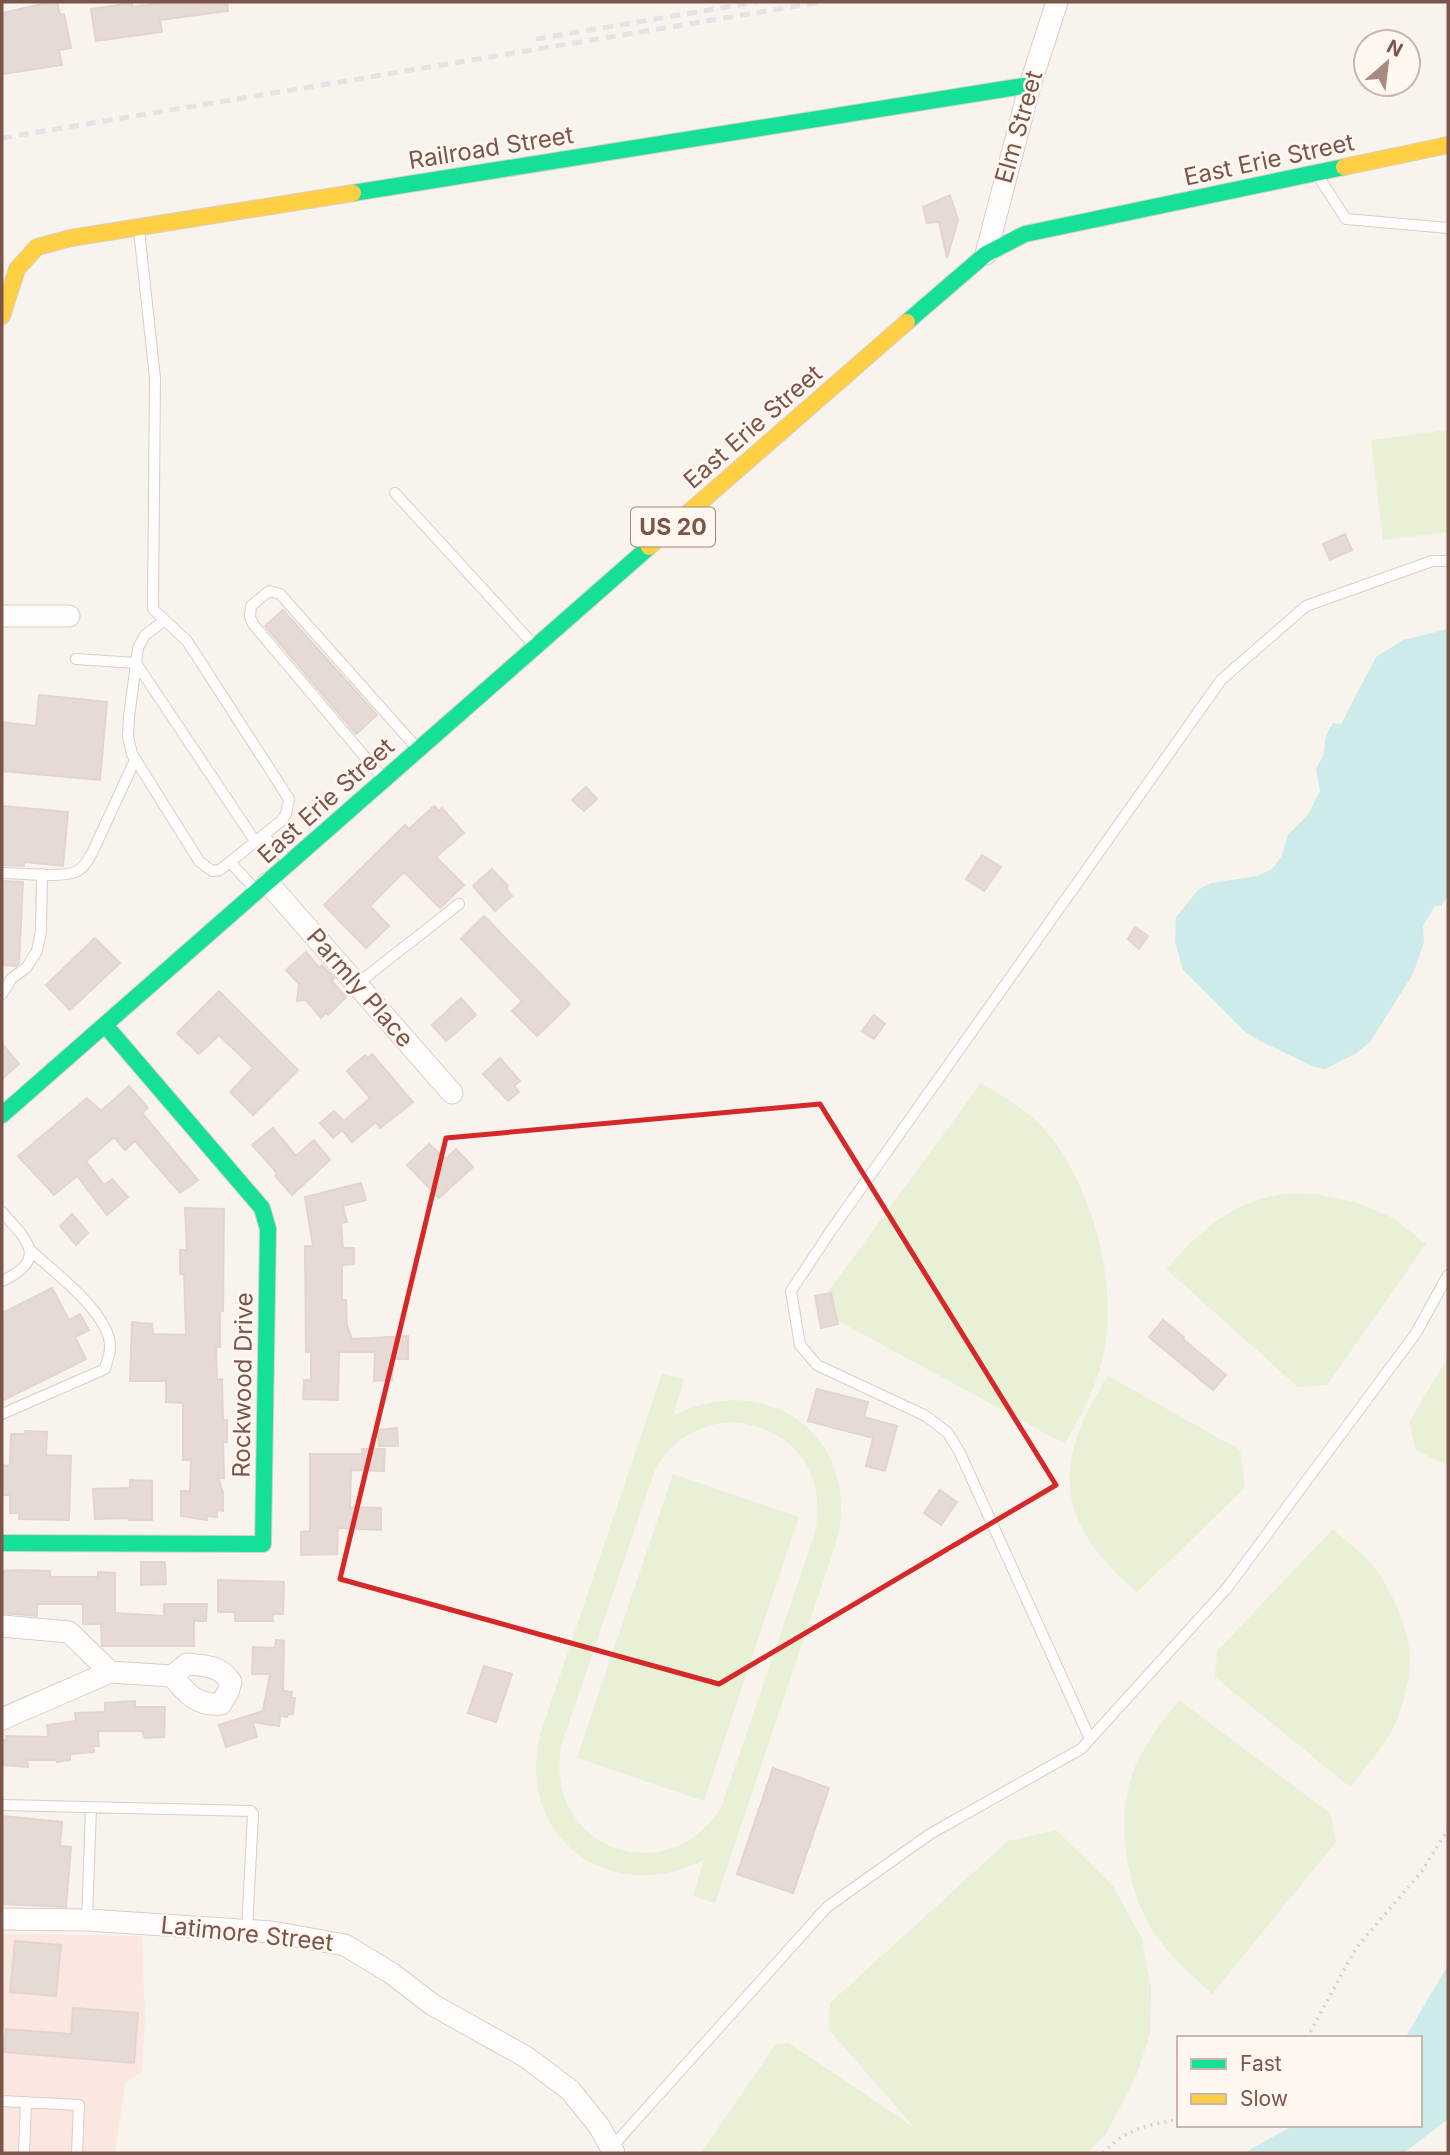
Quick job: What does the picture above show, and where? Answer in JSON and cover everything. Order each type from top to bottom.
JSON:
[{"type":"street","name":"Elm Street","points":[[986,254],[1030,85],[1057,2]]},
{"type":"street","name":"Railroad Street","points":[[2,316],[18,269],[37,247],[71,238],[1030,85]]},
{"type":"street","name":"East Erie Street","points":[[2,1115],[986,254],[1025,234],[1448,145]]},
{"type":"street","points":[[2,616],[69,616]]},
{"type":"street","name":"Parmly Place","points":[[263,888],[357,984],[452,1093]]},
{"type":"street","name":"Rockwood Drive","points":[[2,1543],[263,1544],[268,1229],[266,1218],[262,1208],[105,1025]]},
{"type":"street","points":[[2,1626],[69,1632],[110,1672]]},
{"type":"street","points":[[2,1719],[110,1672],[172,1676]]},
{"type":"street","name":"Latimore Street","points":[[2,1919],[87,1920],[247,1930],[345,1945],[391,1973],[433,2005],[526,2057],[570,2090],[599,2126],[612,2151]]},
{"type":"lane","points":[[1316,173],[1346,219],[1448,228]]},
{"type":"lane","points":[[139,227],[155,378],[153,609],[187,641],[289,799],[286,814],[281,821],[220,870],[212,871],[199,861],[135,760],[128,737],[138,649],[145,635],[163,621]]},
{"type":"lane","points":[[395,493],[536,647]]},
{"type":"lane","points":[[1090,1738],[960,1453],[948,1433],[926,1416],[817,1365],[800,1345],[791,1291],[1221,680],[1306,606],[1432,561],[1448,561]]},
{"type":"lane","points":[[383,779],[253,624],[250,617],[251,606],[269,591],[280,594],[418,750]]},
{"type":"lane","points":[[76,659],[136,663]]},
{"type":"lane","points":[[136,663],[259,838],[290,863]]},
{"type":"lane","points":[[2,873],[76,872],[88,861],[135,760]]},
{"type":"lane","points":[[230,862],[263,888]]},
{"type":"lane","points":[[2,994],[12,978],[26,968],[37,951],[41,931],[42,874]]},
{"type":"lane","points":[[357,984],[459,904]]},
{"type":"lane","points":[[2,1212],[28,1242],[31,1251],[71,1286],[92,1309],[104,1327],[111,1346],[104,1369],[2,1414]]},
{"type":"lane","points":[[2,1281],[14,1276],[26,1264],[31,1251]]},
{"type":"lane","points":[[612,2151],[827,1907],[930,1834],[1081,1749],[1227,1588],[1416,1332],[1448,1275]]},
{"type":"lane","points":[[2,1805],[251,1811],[247,1930]]},
{"type":"lane","points":[[87,1920],[91,1808]]},
{"type":"lane","points":[[2,2101],[79,2105],[77,2153]]},
{"type":"lane","points":[[24,2153],[26,2102]]},
{"type":"path","points":[[1308,2036],[1356,1948],[1422,1871],[1448,1829]]},
{"type":"path","points":[[1102,2153],[1117,2138],[1139,2127],[1177,2119]]},
{"type":"highlighted area","points":[[820,1104],[1056,1485],[719,1684],[340,1579],[446,1138]]},
{"type":"shaded area","points":[[2,1934],[142,1936],[145,2016],[142,2071],[125,2084],[115,2153],[2,2153]]},
{"type":"green space","points":[[1448,430],[1448,532],[1383,540],[1371,440]]},
{"type":"green space","points":[[981,1083],[1023,1110],[1045,1130],[1077,1180],[1099,1240],[1108,1302],[1107,1332],[1095,1383],[1065,1444],[833,1318],[828,1292]]},
{"type":"green space","points":[[1316,1194],[1355,1202],[1393,1218],[1426,1244],[1327,1385],[1298,1387],[1166,1269],[1202,1232],[1244,1205],[1278,1195]]},
{"type":"green space","points":[[1448,1357],[1448,1466],[1416,1450],[1409,1422]]},
{"type":"green space","points":[[662,1373],[684,1380],[673,1416],[708,1403],[742,1401],[774,1407],[801,1422],[822,1444],[836,1472],[841,1506],[836,1543],[715,1903],[693,1896],[704,1860],[669,1873],[635,1875],[604,1868],[577,1853],[555,1831],[541,1803],[536,1770],[541,1732]],"holes":[[[733,1422],[755,1426],[774,1434],[802,1458],[816,1493],[817,1514],[814,1536],[721,1808],[696,1835],[668,1849],[639,1853],[610,1846],[586,1830],[569,1807],[560,1776],[563,1740],[656,1467],[671,1448],[699,1429]]]},
{"type":"green space","points":[[1108,1376],[1240,1450],[1245,1488],[1137,1592],[1110,1567],[1090,1542],[1077,1517],[1070,1491],[1071,1465],[1077,1437]]},
{"type":"green space","points":[[673,1474],[799,1517],[704,1801],[577,1758]]},
{"type":"green space","points":[[1333,1529],[1377,1570],[1397,1607],[1410,1659],[1402,1707],[1392,1731],[1350,1787],[1215,1677],[1217,1651]]},
{"type":"green space","points":[[1179,1700],[1331,1814],[1336,1842],[1212,1994],[1171,1954],[1148,1922],[1132,1880],[1124,1833],[1128,1787],[1135,1767],[1150,1740]]},
{"type":"green space","points":[[1056,1830],[1113,1886],[1142,1939],[1151,1987],[1150,2034],[1136,2076],[1106,2134],[1087,2153],[701,2153],[776,2044],[789,2043],[915,2128],[829,2030],[830,2003],[1008,1841]]},
{"type":"water","points":[[1448,629],[1448,896],[1441,906],[1435,906],[1423,926],[1424,943],[1413,974],[1370,1042],[1357,1053],[1325,1069],[1312,1066],[1244,1031],[1183,970],[1175,942],[1176,917],[1199,889],[1212,883],[1257,876],[1272,869],[1281,857],[1288,835],[1307,816],[1320,791],[1316,769],[1323,756],[1326,735],[1333,723],[1341,724],[1376,657],[1403,640]]},
{"type":"water","points":[[1448,1965],[1448,2119],[1404,2153],[1244,2153],[1290,2127],[1422,2127],[1422,2036],[1406,2036]]},
{"type":"building","points":[[57,2],[60,15],[64,14],[71,48],[59,50],[62,65],[2,74],[2,13]]},
{"type":"building","points":[[168,2],[227,2],[228,11],[160,20],[162,32],[96,41],[91,9],[132,3],[132,7]]},
{"type":"building","points":[[950,195],[958,220],[947,258],[939,222],[927,223],[923,207]]},
{"type":"building","points":[[1345,534],[1352,550],[1330,560],[1323,544]]},
{"type":"building","points":[[283,610],[377,715],[356,734],[265,626]]},
{"type":"building","points":[[39,695],[107,702],[100,780],[2,771],[2,722],[36,726]]},
{"type":"building","points":[[586,787],[597,799],[584,811],[572,800]]},
{"type":"building","points":[[2,806],[68,812],[63,866],[24,862],[24,866],[2,865]]},
{"type":"building","points":[[434,806],[439,811],[442,808],[464,833],[436,857],[464,885],[440,908],[404,872],[370,906],[389,926],[366,948],[324,905],[405,825],[409,829]]},
{"type":"building","points":[[982,855],[1001,867],[984,891],[966,879]]},
{"type":"building","points":[[492,869],[508,886],[506,888],[512,896],[495,911],[473,886]]},
{"type":"building","points":[[2,881],[23,882],[19,963],[16,966],[2,965]]},
{"type":"building","points":[[484,916],[570,1004],[537,1036],[512,1011],[522,1001],[461,939]]},
{"type":"building","points":[[1135,927],[1148,936],[1139,949],[1128,939]]},
{"type":"building","points":[[95,938],[120,963],[70,1010],[46,985]]},
{"type":"building","points":[[306,952],[319,968],[322,965],[334,978],[331,980],[346,997],[328,1015],[326,1013],[321,1018],[306,1000],[297,1001],[299,984],[286,970]]},
{"type":"building","points":[[219,991],[298,1070],[253,1115],[230,1092],[253,1068],[219,1035],[199,1054],[177,1033]]},
{"type":"building","points":[[461,998],[476,1015],[446,1041],[432,1025]]},
{"type":"building","points":[[874,1015],[885,1024],[874,1039],[862,1031]]},
{"type":"building","points":[[2,1044],[19,1064],[2,1079]]},
{"type":"building","points":[[372,1054],[413,1102],[380,1128],[376,1122],[352,1142],[342,1130],[333,1138],[320,1123],[334,1111],[344,1121],[370,1098],[347,1071],[365,1055],[368,1058]]},
{"type":"building","points":[[500,1058],[520,1081],[514,1086],[519,1092],[508,1101],[483,1074]]},
{"type":"building","points":[[129,1086],[148,1108],[142,1113],[198,1180],[180,1193],[135,1141],[125,1150],[114,1137],[86,1161],[104,1185],[112,1179],[128,1197],[107,1215],[77,1176],[54,1195],[18,1156],[87,1098],[101,1111]]},
{"type":"building","points":[[273,1128],[296,1156],[314,1140],[330,1160],[292,1195],[252,1145]]},
{"type":"building","points":[[429,1144],[446,1159],[456,1149],[473,1167],[439,1198],[407,1165]]},
{"type":"building","points":[[361,1183],[366,1200],[343,1206],[347,1222],[341,1223],[343,1248],[354,1248],[354,1264],[342,1265],[342,1300],[346,1300],[347,1325],[352,1339],[408,1336],[408,1359],[393,1359],[392,1380],[374,1381],[375,1352],[339,1352],[338,1400],[303,1399],[304,1380],[311,1380],[311,1352],[306,1352],[305,1246],[313,1246],[305,1197]]},
{"type":"building","points":[[185,1208],[224,1209],[223,1311],[220,1312],[220,1347],[216,1347],[217,1380],[222,1379],[223,1420],[227,1420],[227,1442],[223,1442],[224,1478],[218,1478],[223,1492],[223,1511],[217,1510],[217,1517],[206,1516],[207,1520],[181,1516],[181,1491],[190,1491],[191,1460],[183,1460],[183,1403],[166,1402],[166,1381],[130,1381],[132,1322],[152,1324],[153,1334],[186,1335],[184,1274],[180,1274],[180,1250],[187,1250]]},
{"type":"building","points":[[72,1214],[88,1233],[76,1245],[60,1226]]},
{"type":"building","points":[[52,1288],[69,1320],[80,1314],[89,1330],[75,1337],[86,1359],[2,1401],[2,1313]]},
{"type":"building","points":[[831,1293],[838,1324],[821,1328],[815,1296]]},
{"type":"building","points":[[1163,1320],[1226,1375],[1213,1390],[1149,1337]]},
{"type":"building","points":[[817,1389],[868,1402],[864,1417],[897,1426],[885,1471],[866,1466],[873,1438],[808,1421]]},
{"type":"building","points":[[397,1428],[398,1446],[379,1446],[378,1430]]},
{"type":"building","points":[[25,1431],[47,1432],[46,1455],[71,1456],[69,1520],[19,1519],[19,1513],[10,1513],[10,1495],[2,1495],[2,1465],[10,1466],[11,1434],[24,1434]]},
{"type":"building","points":[[362,1449],[385,1449],[384,1471],[351,1470],[350,1507],[381,1508],[381,1530],[338,1528],[337,1554],[301,1555],[301,1532],[310,1531],[310,1454],[362,1454]]},
{"type":"building","points":[[130,1480],[152,1481],[152,1520],[95,1519],[93,1489],[130,1488]]},
{"type":"building","points":[[940,1490],[957,1502],[941,1525],[924,1513]]},
{"type":"building","points":[[141,1562],[165,1562],[166,1584],[141,1585]]},
{"type":"building","points":[[2,1571],[50,1571],[50,1577],[98,1577],[98,1572],[115,1573],[115,1613],[164,1616],[164,1604],[207,1604],[206,1621],[194,1621],[194,1646],[102,1646],[101,1624],[83,1624],[83,1604],[37,1604],[37,1616],[2,1613]]},
{"type":"building","points":[[218,1580],[284,1582],[283,1614],[272,1614],[273,1621],[235,1621],[235,1612],[218,1612]]},
{"type":"building","points":[[276,1640],[284,1641],[283,1691],[292,1692],[291,1698],[295,1698],[293,1714],[280,1716],[279,1726],[253,1722],[257,1737],[226,1747],[219,1725],[263,1711],[270,1674],[252,1674],[253,1647],[275,1648]]},
{"type":"building","points":[[484,1666],[512,1674],[496,1722],[468,1713]]},
{"type":"building","points":[[135,1701],[135,1707],[165,1707],[164,1737],[145,1738],[142,1731],[98,1731],[99,1746],[93,1746],[94,1752],[70,1754],[70,1760],[57,1762],[27,1760],[28,1767],[3,1765],[3,1740],[7,1740],[6,1736],[48,1737],[47,1725],[76,1721],[75,1713],[105,1712],[105,1703]]},
{"type":"building","points":[[773,1768],[829,1788],[793,1893],[737,1874]]},
{"type":"building","points":[[2,1816],[62,1822],[60,1846],[71,1847],[66,1907],[2,1904]]},
{"type":"building","points":[[15,1941],[61,1945],[56,1996],[10,1992]]},
{"type":"building","points":[[73,2008],[138,2013],[134,2063],[4,2052],[6,2029],[71,2034]]},
{"type":"railway","points":[[536,39],[757,2]]},
{"type":"railway","points":[[2,138],[821,2]]},
{"type":"traffic: fast","points":[[353,193],[1030,85]]},
{"type":"traffic: fast","points":[[907,322],[986,254],[1025,234],[1344,167]]},
{"type":"traffic: fast","points":[[2,1115],[649,547]]},
{"type":"traffic: fast","points":[[2,1543],[263,1544],[268,1229],[262,1208],[105,1025]]},
{"type":"traffic: slow","points":[[1344,167],[1448,145]]},
{"type":"traffic: slow","points":[[2,316],[17,269],[37,247],[71,238],[353,193]]},
{"type":"traffic: slow","points":[[649,547],[907,322]]}]
